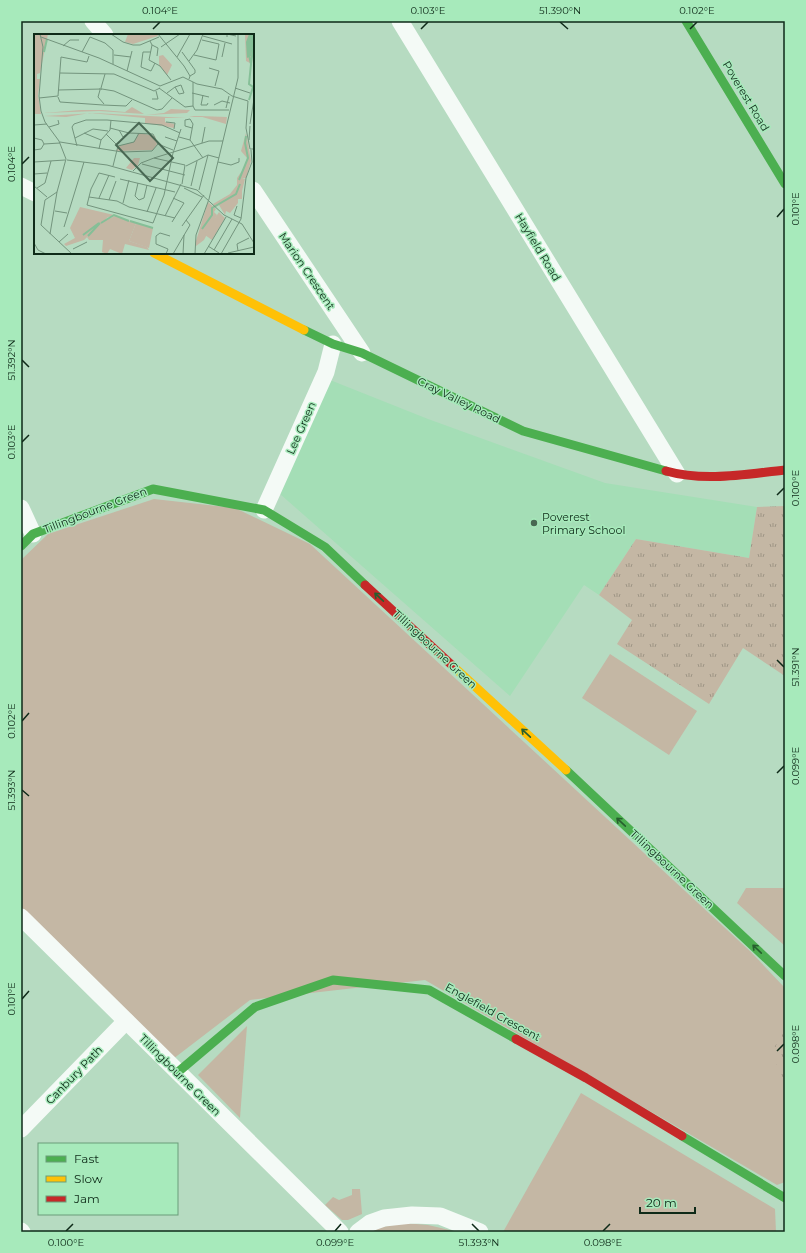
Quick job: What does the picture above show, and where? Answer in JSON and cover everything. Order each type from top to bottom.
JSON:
[{"type":"street","points":[[93,21],[104,34]]},
{"type":"street","name":"Hayfield Road","points":[[400,21],[677,474]]},
{"type":"street","name":"Poverest Road","points":[[686,21],[785,184]]},
{"type":"street","points":[[21,186],[34,192]]},
{"type":"street","name":"Marion Crescent","points":[[254,191],[362,353]]},
{"type":"street","name":"Cray Valley Road","points":[[156,254],[333,344],[362,353],[524,431],[677,474],[724,477],[785,470]]},
{"type":"street","name":"Lee Green","points":[[264,510],[326,372],[333,344]]},
{"type":"street","name":"Tillingbourne Green","points":[[27,540],[153,489],[264,510],[325,547],[785,976]]},
{"type":"street","points":[[21,508],[27,540]]},
{"type":"street","name":"Tillingbourne Green","points":[[21,917],[340,1232]]},
{"type":"street","name":"Englefield Crescent","points":[[178,1072],[255,1007],[334,980],[429,990],[586,1078],[785,1198]]},
{"type":"street","name":"Canbury Path","points":[[21,1129],[126,1021]]},
{"type":"street","points":[[358,1232],[370,1223],[384,1218],[412,1215],[440,1216],[480,1232]]},
{"type":"shaded area","name":"Poverest Primary School","points":[[330,380],[428,419],[605,483],[757,507],[749,558],[636,539],[599,595],[584,585],[510,696],[280,494]]},
{"type":"green space","points":[[154,499],[235,508],[310,544],[751,952],[785,988],[785,1182],[777,1185],[425,980],[250,1000],[173,1059],[21,907],[21,560],[48,534]]},
{"type":"green space","points":[[785,506],[785,676],[743,648],[709,704],[617,644],[632,620],[599,595],[636,539],[749,558],[757,507]]},
{"type":"green space","points":[[610,654],[697,711],[669,755],[582,698]]},
{"type":"green space","points":[[746,888],[785,888],[785,946],[737,903]]},
{"type":"green space","points":[[247,1026],[240,1118],[198,1075]]},
{"type":"green space","points":[[785,1030],[785,1089],[772,1051]]},
{"type":"green space","points":[[581,1093],[775,1209],[776,1232],[503,1232]]},
{"type":"green space","points":[[352,1189],[360,1189],[362,1214],[348,1220],[342,1220],[325,1205],[333,1197],[339,1200],[352,1195]]},
{"type":"green space","points":[[404,1223],[428,1225],[458,1232],[370,1232],[382,1227]]},
{"type":"traffic: fast","points":[[686,21],[785,184]]},
{"type":"traffic: fast","points":[[304,330],[333,344],[362,353],[523,431],[666,471]]},
{"type":"traffic: fast","points":[[21,546],[33,534],[153,489],[264,510],[325,547],[365,585]]},
{"type":"traffic: fast","points":[[566,770],[785,976]]},
{"type":"traffic: fast","points":[[178,1072],[255,1007],[333,980],[429,990],[516,1039]]},
{"type":"traffic: fast","points":[[682,1136],[785,1198]]},
{"type":"traffic: slow","points":[[156,254],[304,330]]},
{"type":"traffic: slow","points":[[455,668],[566,770]]},
{"type":"traffic: jam","points":[[666,471],[711,477],[785,470]]},
{"type":"traffic: jam","points":[[365,585],[455,668]]},
{"type":"traffic: jam","points":[[516,1039],[586,1078],[682,1136]]},
{"type":"place","name":"Poverest Primary School","points":[[534,523]]}]
